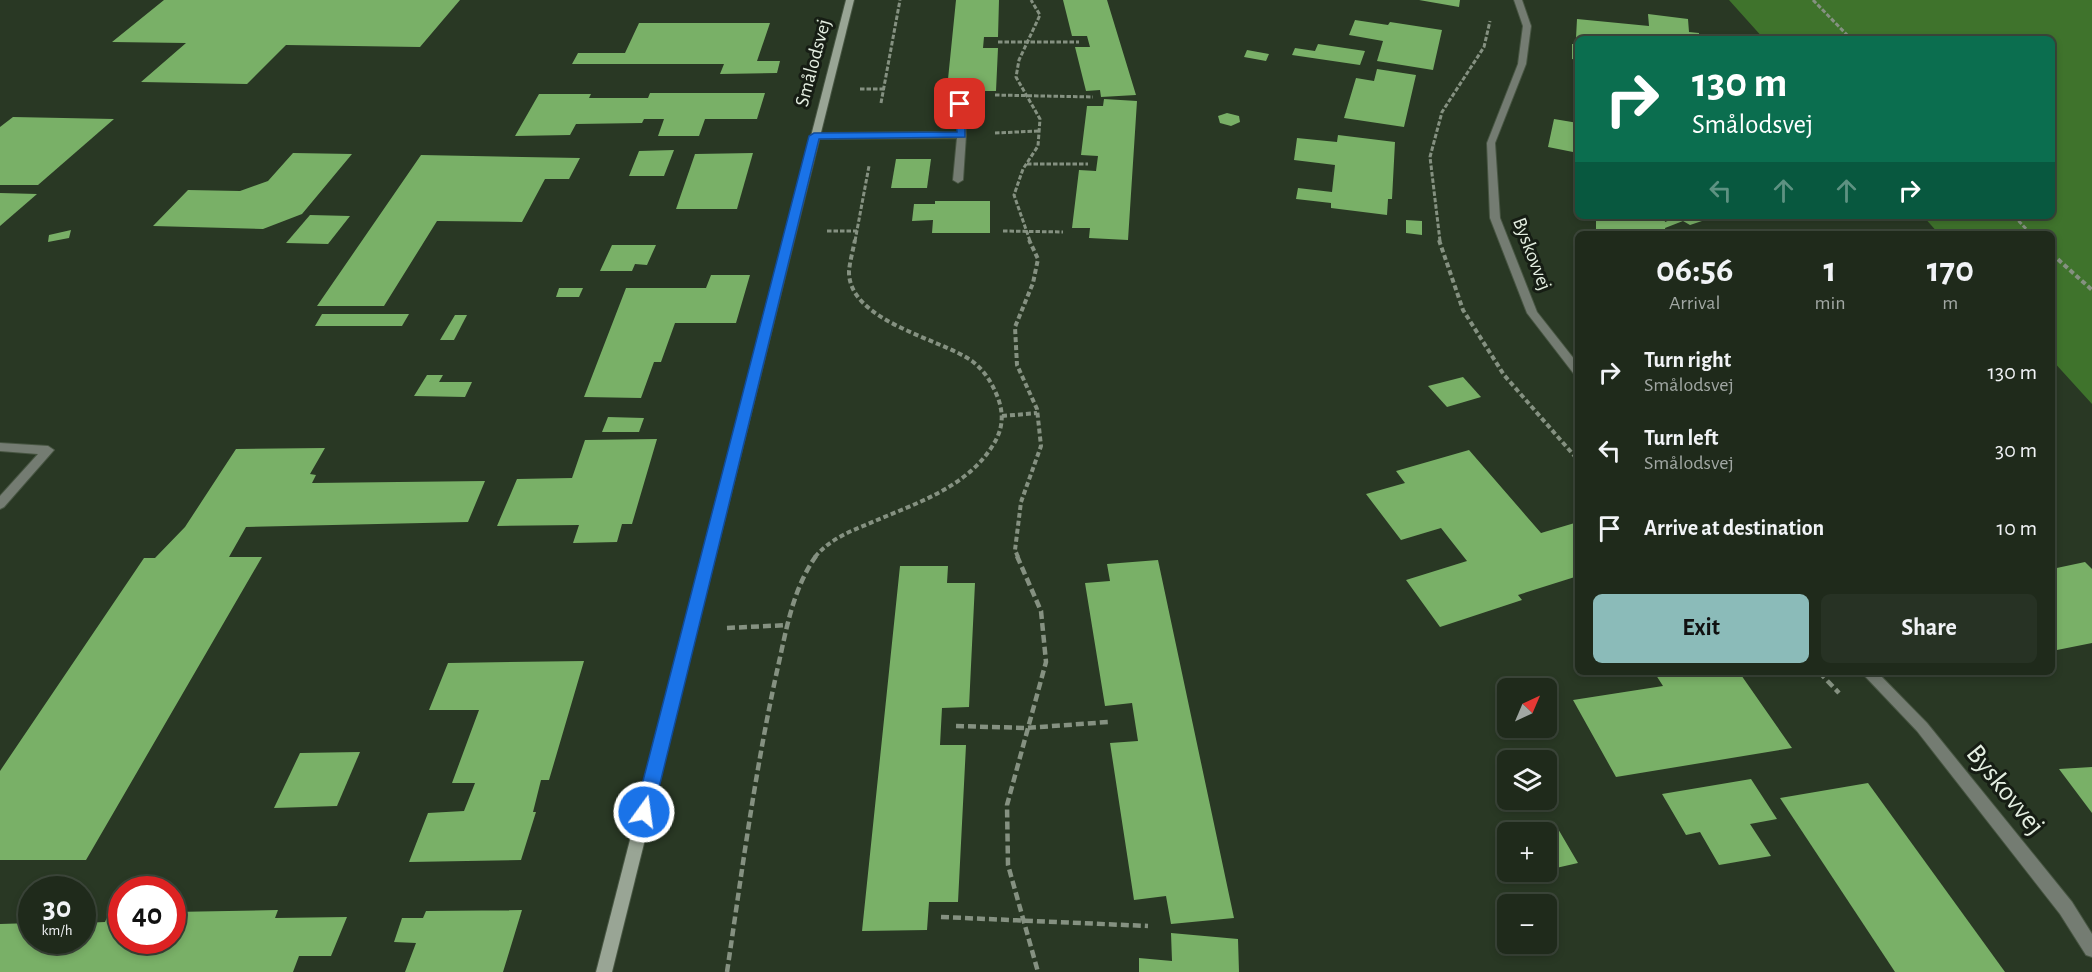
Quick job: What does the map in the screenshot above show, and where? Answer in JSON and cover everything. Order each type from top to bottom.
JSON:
[{"type":"street","name":"Smålodsvej","points":[[604,972],[850,0]]},
{"type":"street","name":"Byskovvej","points":[[1518,0],[1527,26],[1522,64],[1491,143],[1495,218],[1532,313],[1575,367]]},
{"type":"street","points":[[958,180],[962,135],[960,104]]},
{"type":"street","name":"Smålodsvej","points":[[814,136],[962,135]]},
{"type":"street","points":[[0,447],[48,450],[0,504]]},
{"type":"street","name":"Byskovvej","points":[[1871,675],[1922,727],[2067,908],[2092,949]]},
{"type":"path","points":[[727,972],[768,708],[797,588],[815,558],[832,539],[934,496],[975,470],[992,451],[1002,428],[1002,416],[994,386],[988,374],[953,348],[898,328],[858,300],[852,290],[849,273],[900,0]]},
{"type":"path","points":[[1031,0],[1040,15],[1019,60],[1016,77],[1040,119],[1038,146],[1026,164],[1014,195],[1038,259],[1033,284],[1015,327],[1017,365],[1037,413],[1041,446],[1021,502],[1015,550],[1041,611],[1047,662],[1026,728],[1007,805],[1008,865],[1038,972]]},
{"type":"path","points":[[1814,0],[1848,36]]},
{"type":"path","points":[[998,42],[1079,42]]},
{"type":"path","points":[[995,95],[1093,97]]},
{"type":"path","points":[[962,135],[1039,131]]},
{"type":"path","points":[[1026,164],[1088,164]]},
{"type":"path","points":[[2017,219],[2028,231]]},
{"type":"path","points":[[1003,231],[1063,232]]},
{"type":"path","points":[[2055,257],[2092,290]]},
{"type":"path","points":[[1002,416],[1037,413]]},
{"type":"path","points":[[690,629],[788,625]]},
{"type":"path","points":[[956,726],[1026,728],[1108,722]]},
{"type":"path","points":[[940,917],[1148,926]]},
{"type":"green space","points":[[1729,0],[2092,0],[2092,404],[2055,363],[2055,231],[1936,231],[1926,219],[2055,219],[2055,36],[1761,36]]},
{"type":"building","points":[[164,0],[460,0],[420,47],[286,45],[247,84],[141,82],[186,43],[112,42]]},
{"type":"building","points":[[956,0],[999,0],[998,37],[984,37],[983,48],[998,48],[996,91],[980,91],[980,98],[946,99]]},
{"type":"building","points":[[1063,0],[1107,0],[1136,95],[1101,97],[1100,90],[1086,91],[1075,47],[1090,47],[1087,36],[1072,36]]},
{"type":"building","points":[[1419,0],[1460,0],[1459,7]]},
{"type":"building","points":[[1648,14],[1688,19],[1689,32],[1699,33],[1699,36],[1576,36],[1577,19],[1649,26]]},
{"type":"building","points":[[1355,20],[1388,25],[1390,22],[1442,30],[1433,70],[1377,61],[1383,41],[1349,35]]},
{"type":"building","points":[[639,23],[770,23],[757,61],[780,61],[777,73],[720,74],[724,64],[572,64],[578,53],[625,53]]},
{"type":"building","points":[[1318,44],[1365,51],[1360,65],[1292,55],[1295,48],[1315,51]]},
{"type":"building","points":[[1572,44],[1575,44],[1575,60],[1572,59]]},
{"type":"building","points":[[1247,50],[1269,54],[1266,61],[1244,57]]},
{"type":"building","points":[[1377,69],[1416,75],[1404,127],[1344,118],[1356,78],[1374,81]]},
{"type":"building","points":[[650,93],[765,93],[757,119],[705,119],[699,136],[658,136],[664,119],[644,119],[642,123],[576,124],[570,135],[515,136],[539,94],[591,94],[589,98],[648,98]]},
{"type":"building","points":[[1104,99],[1137,101],[1128,240],[1089,238],[1090,228],[1072,228],[1079,170],[1096,171],[1098,156],[1081,155],[1087,106],[1103,106]]},
{"type":"building","points":[[1227,113],[1239,116],[1240,122],[1231,126],[1220,123],[1218,116]]},
{"type":"building","points":[[13,117],[114,119],[38,185],[0,185],[0,127]]},
{"type":"building","points":[[1554,119],[1575,122],[1575,152],[1548,147]]},
{"type":"building","points":[[1338,135],[1395,142],[1392,199],[1388,199],[1387,215],[1331,208],[1331,203],[1296,199],[1298,188],[1332,192],[1335,165],[1294,160],[1297,138],[1337,142]]},
{"type":"building","points":[[674,150],[664,176],[629,176],[639,151]]},
{"type":"building","points":[[293,153],[352,154],[302,214],[263,229],[153,226],[188,190],[240,191],[268,181]]},
{"type":"building","points":[[753,153],[737,209],[676,209],[695,154]]},
{"type":"building","points":[[421,155],[580,158],[569,179],[545,179],[522,222],[437,221],[384,306],[317,306]]},
{"type":"building","points":[[896,159],[931,159],[927,188],[891,188]]},
{"type":"building","points":[[0,193],[37,194],[0,226]]},
{"type":"building","points":[[935,201],[990,201],[990,233],[932,233],[933,220],[912,221],[914,204],[935,204]]},
{"type":"building","points":[[310,215],[350,216],[328,244],[286,243]]},
{"type":"building","points":[[1664,219],[1665,222],[1673,219],[1708,219],[1690,225],[1683,221],[1665,228],[1666,231],[1596,231],[1596,221],[1590,220]]},
{"type":"building","points":[[1406,220],[1422,221],[1422,235],[1406,233]]},
{"type":"building","points":[[71,230],[69,238],[48,242],[49,235]]},
{"type":"building","points":[[612,245],[656,245],[647,265],[635,264],[632,271],[600,271]]},
{"type":"building","points":[[711,275],[750,275],[736,323],[675,323],[661,362],[654,362],[641,398],[584,397],[626,288],[706,288]]},
{"type":"building","points":[[559,288],[583,288],[579,297],[556,297]]},
{"type":"building","points":[[322,314],[409,314],[402,326],[315,326]]},
{"type":"building","points":[[455,315],[467,315],[454,340],[440,340]]},
{"type":"building","points":[[427,375],[443,375],[439,382],[472,382],[465,397],[414,396]]},
{"type":"building","points":[[1463,377],[1481,397],[1447,407],[1428,386]]},
{"type":"building","points":[[608,417],[644,418],[639,432],[602,432]]},
{"type":"building","points":[[657,439],[632,524],[622,524],[617,542],[573,543],[579,525],[497,526],[517,479],[572,478],[585,440]]},
{"type":"building","points":[[325,448],[310,474],[316,475],[312,483],[485,481],[468,522],[246,527],[229,557],[262,557],[86,860],[0,860],[0,771],[144,558],[155,558],[185,527],[236,449]]},
{"type":"building","points":[[1469,450],[1541,533],[1575,523],[1575,577],[1518,595],[1522,600],[1440,627],[1406,580],[1467,561],[1441,528],[1401,540],[1366,494],[1405,483],[1396,471]]},
{"type":"building","points":[[1158,560],[1234,918],[1171,924],[1166,896],[1134,900],[1110,743],[1138,741],[1132,703],[1105,706],[1085,583],[1110,581],[1107,564]]},
{"type":"building","points":[[2085,562],[2092,569],[2092,643],[2055,650],[2055,568]]},
{"type":"building","points":[[900,566],[948,566],[947,583],[975,583],[969,707],[942,708],[940,745],[966,745],[958,902],[929,902],[927,930],[862,931]]},
{"type":"building","points":[[584,661],[549,780],[541,780],[533,812],[536,812],[521,860],[409,862],[428,813],[464,811],[475,783],[452,783],[479,710],[429,710],[448,663]]},
{"type":"building","points":[[1656,675],[1741,675],[1792,748],[1616,777],[1573,700],[1663,686]]},
{"type":"building","points":[[360,752],[337,806],[274,808],[300,753]]},
{"type":"building","points":[[2092,767],[2092,813],[2059,769]]},
{"type":"building","points":[[1751,779],[1777,819],[1750,824],[1771,856],[1719,865],[1700,832],[1686,835],[1662,794]]},
{"type":"building","points":[[1868,783],[2005,972],[1895,972],[1780,798]]},
{"type":"building","points":[[1557,827],[1578,863],[1557,868]]},
{"type":"building","points":[[278,910],[275,918],[347,917],[331,956],[299,956],[293,972],[0,972],[0,924],[18,923],[18,954],[96,954],[96,922],[105,922],[108,915],[108,954],[186,954],[186,912]]},
{"type":"building","points":[[522,910],[503,972],[405,972],[416,943],[394,942],[402,918],[423,918],[426,911]]},
{"type":"building","points":[[1171,933],[1238,939],[1239,972],[1139,972],[1139,958],[1172,961]]},
{"type":"route","points":[[644,812],[814,136],[962,135],[960,104]]}]
